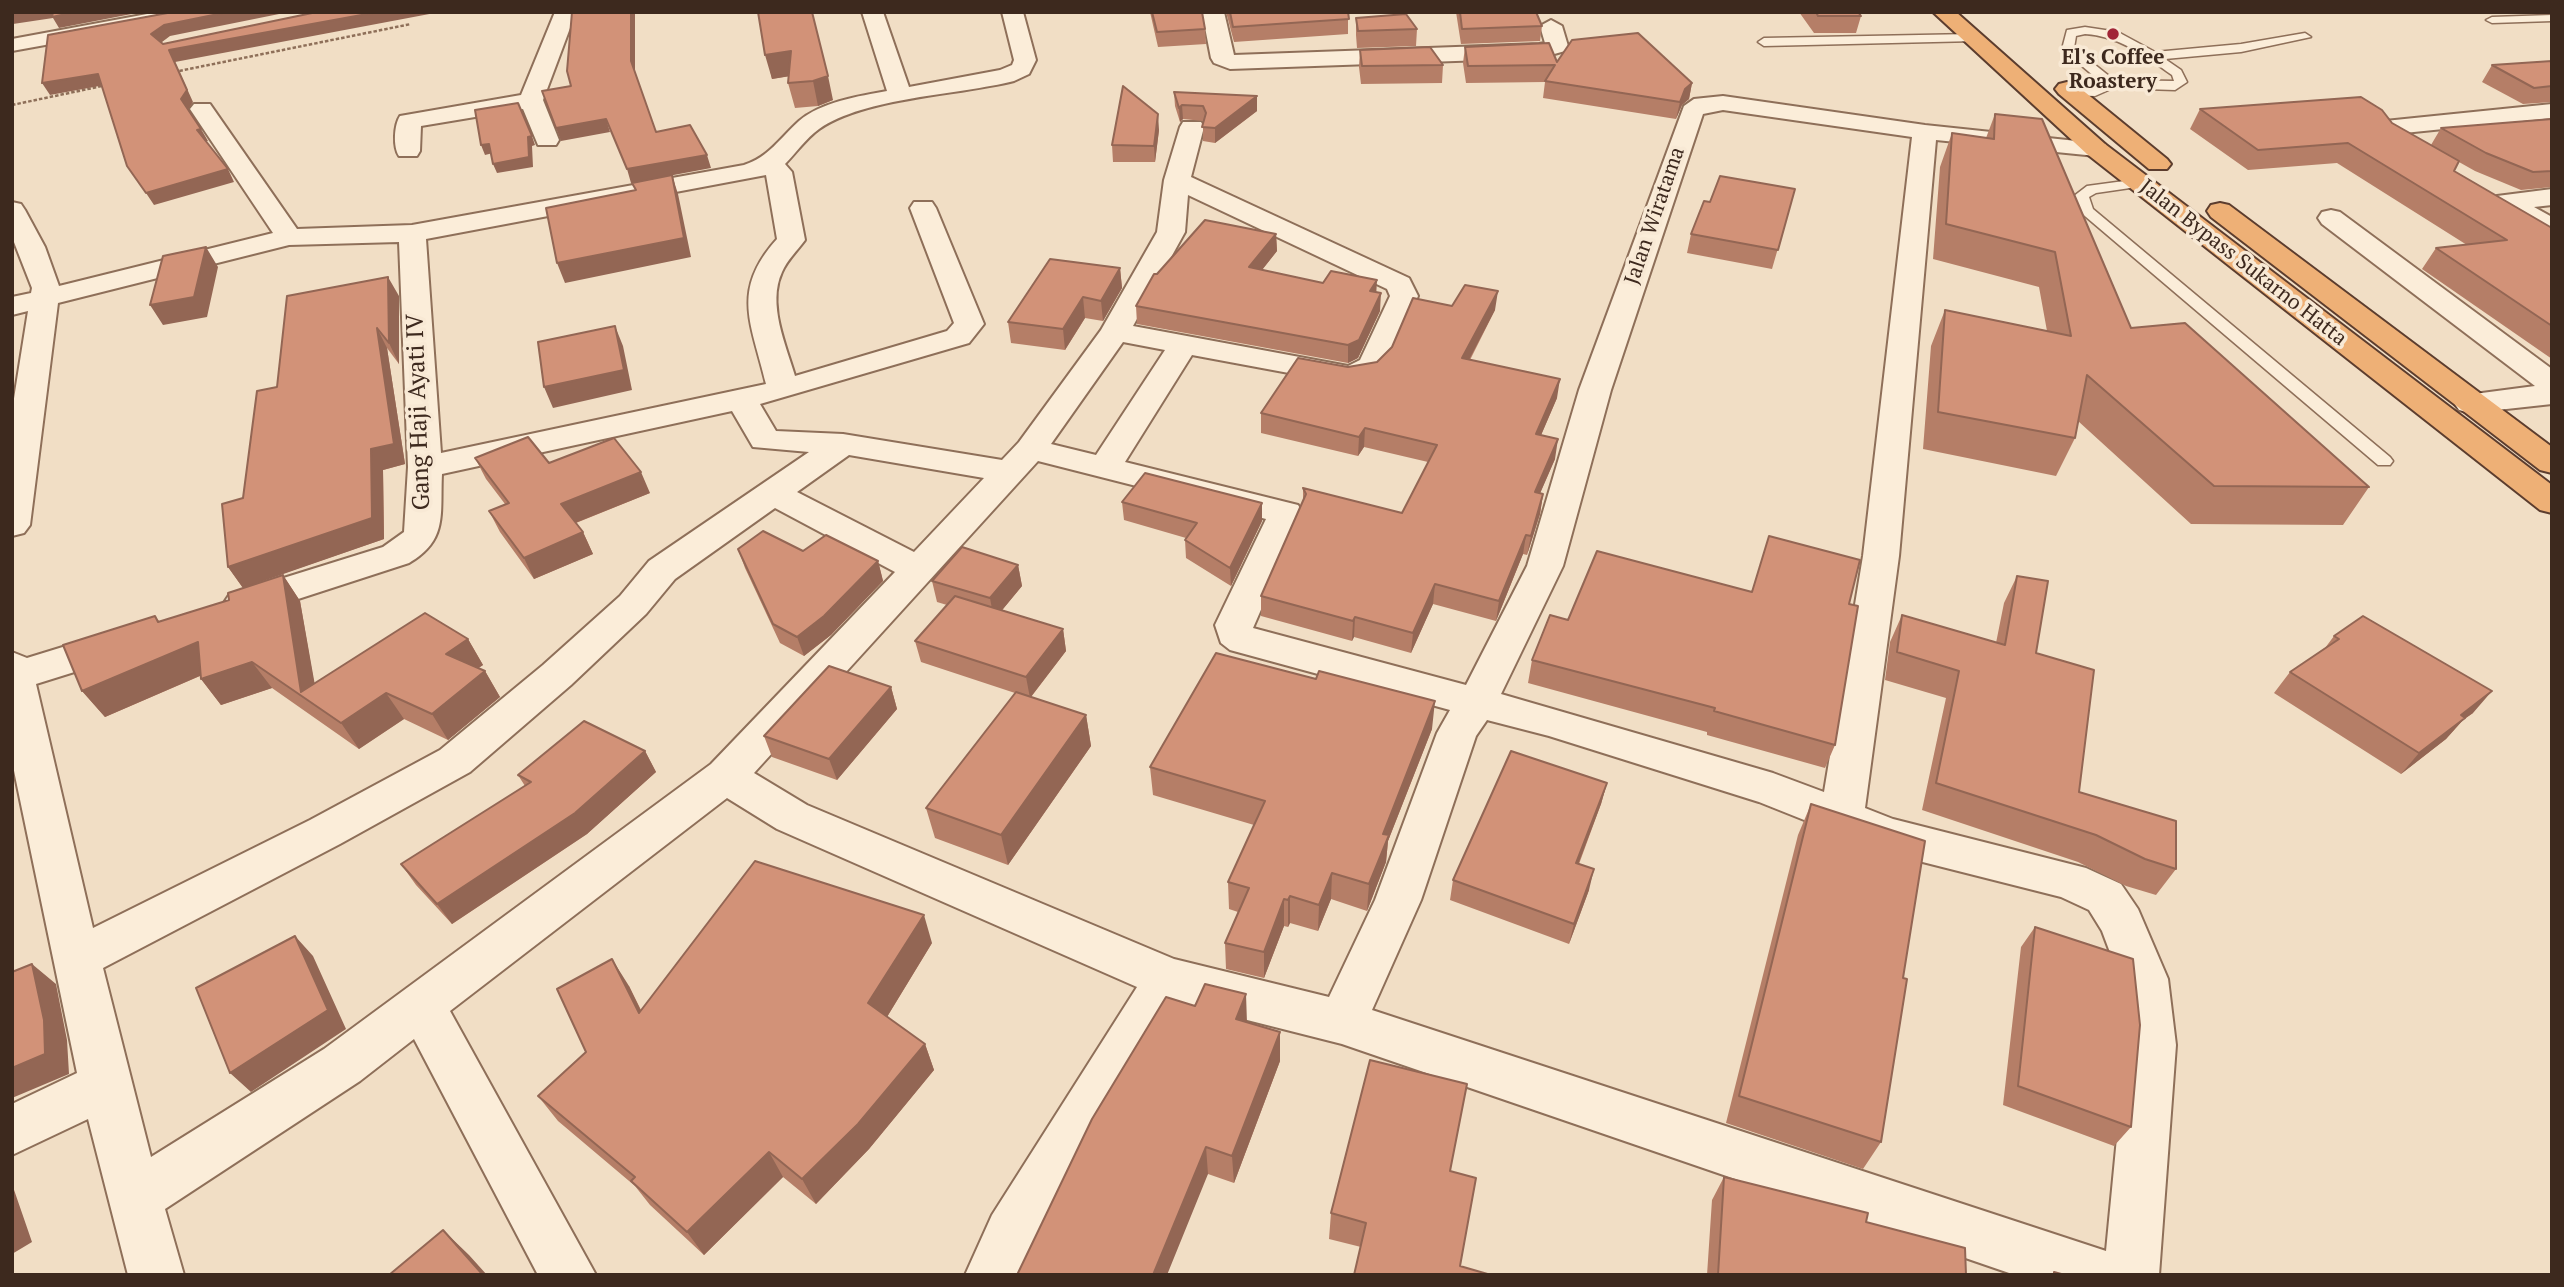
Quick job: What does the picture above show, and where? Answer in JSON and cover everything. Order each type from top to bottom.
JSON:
[{"type":"highway","name":"Jalan Bypass Sukarno Hatta","points":[[1943,12],[1974,25],[2071,92],[2130,143],[2552,463]]},
{"type":"highway","name":"Jalan Bypass Sukarno Hatta","points":[[1974,25],[2096,149],[2552,502]]},
{"type":"street","points":[[13,38],[169,27],[194,12]]},
{"type":"street","points":[[547,140],[531,100],[566,12]]},
{"type":"street","points":[[872,12],[900,95]]},
{"type":"street","points":[[12,306],[289,237],[412,233],[716,179],[770,165],[809,125],[830,113],[900,95],[1006,76],[1021,69],[1025,60],[1013,12]]},
{"type":"street","points":[[1213,12],[1222,58],[1230,62],[1541,51],[1557,46],[1551,26]]},
{"type":"street","points":[[408,151],[409,121],[531,100]]},
{"type":"street","name":"Jalan Wiratama","points":[[1477,703],[1545,566],[1560,523],[1595,390],[1692,111],[1702,104],[1723,103],[1925,132],[2096,149]]},
{"type":"street","points":[[202,109],[289,237]]},
{"type":"street","points":[[2434,161],[2391,136],[2385,128],[2552,111]]},
{"type":"street","points":[[137,1195],[342,1065],[726,776],[1020,460],[1115,331],[1171,232],[1177,180],[1192,128]]},
{"type":"street","points":[[1842,816],[1881,556],[1925,132]]},
{"type":"street","points":[[770,165],[779,172],[791,240],[772,262],[763,292],[783,390]]},
{"type":"street","points":[[1115,331],[1183,346],[1348,375],[1363,372],[1373,365],[1404,296],[1399,284],[1177,180]]},
{"type":"street","points":[[2482,188],[2534,217],[2552,197]]},
{"type":"street","points":[[1171,232],[1228,204]]},
{"type":"street","points":[[425,467],[783,390],[958,337],[966,331],[968,324],[923,208]]},
{"type":"street","points":[[12,210],[31,247],[46,288],[12,525]]},
{"type":"street","points":[[2331,218],[2552,384]]},
{"type":"street","name":"Gang Haji Ayati IV","points":[[211,614],[396,555],[413,545],[422,534],[425,467],[412,233]]},
{"type":"street","points":[[1104,468],[1183,346]]},
{"type":"street","points":[[2470,403],[2552,394]]},
{"type":"street","points":[[741,399],[765,440],[843,444],[1104,468],[1286,513],[1234,625],[1235,634],[1244,640],[1692,765],[1842,816],[1887,835],[2070,881],[2105,897],[2122,923],[2144,979],[2151,1045],[2131,1275]]},
{"type":"street","points":[[78,958],[325,832],[455,761],[557,676],[632,605],[662,570],[843,444]]},
{"type":"street","points":[[772,493],[918,569]]},
{"type":"street","points":[[145,635],[13,672],[105,1085],[137,1195],[156,1275]]},
{"type":"street","points":[[1342,1022],[1398,900],[1457,733],[1477,703]]},
{"type":"street","points":[[726,776],[792,817],[1169,979],[1342,1022],[2097,1275]]},
{"type":"street","points":[[993,1275],[1011,1234],[1169,979]]},
{"type":"street","points":[[421,1005],[568,1275]]},
{"type":"street","points":[[12,1130],[105,1085]]},
{"type":"lane","points":[[2492,20],[2552,18]]},
{"type":"lane","points":[[1764,42],[1974,25]]},
{"type":"lane","points":[[2071,92],[2095,92],[2111,84],[2175,86],[2181,82],[2177,73],[2153,56],[2098,30],[2086,29],[2071,33],[2068,49],[2111,84]]},
{"type":"lane","points":[[2153,56],[2241,48],[2305,37]]},
{"type":"lane","points":[[2139,183],[2092,189],[2081,196],[2086,211],[2384,461]]},
{"type":"path","points":[[172,72],[411,24]]},
{"type":"path","points":[[12,104],[118,83]]},
{"type":"building","points":[[53,12],[75,12],[52,17]]},
{"type":"building","points":[[173,12],[228,12],[164,25],[151,34],[163,44],[317,12],[378,12],[169,50],[187,90],[181,99],[201,129],[197,130],[228,169],[146,193],[127,166],[98,74],[42,83],[48,35]]},
{"type":"building","points":[[572,12],[631,12],[631,61],[656,132],[690,125],[707,155],[627,169],[606,119],[556,128],[542,91],[571,86],[567,71]]},
{"type":"building","points":[[758,12],[812,12],[828,76],[813,81],[788,83],[791,51],[765,55]]},
{"type":"building","points":[[1152,12],[1202,12],[1205,29],[1157,32]]},
{"type":"building","points":[[1230,12],[1348,12],[1349,19],[1233,27]]},
{"type":"building","points":[[1460,12],[1536,12],[1542,26],[1462,29]]},
{"type":"building","points":[[1816,12],[1858,12],[1861,16],[1818,16]]},
{"type":"building","points":[[1406,14],[1417,29],[1358,31],[1356,18]]},
{"type":"building","points":[[1638,33],[1692,83],[1685,89],[1680,102],[1545,81],[1555,65],[1468,66],[1465,47],[1549,43],[1557,62],[1572,40]]},
{"type":"building","points":[[1430,47],[1443,65],[1362,66],[1360,50]]},
{"type":"building","points":[[2552,61],[2552,86],[2534,88],[2492,65]]},
{"type":"building","points":[[1123,86],[1158,114],[1154,146],[1112,145]]},
{"type":"building","points":[[1174,92],[1257,96],[1215,128],[1202,127],[1206,113],[1203,106],[1182,105],[1179,108]]},
{"type":"building","points":[[2361,97],[2382,110],[2392,123],[2459,161],[2454,171],[2552,228],[2552,326],[2436,248],[2507,240],[2348,143],[2258,150],[2200,109]]},
{"type":"building","points":[[518,103],[532,136],[528,137],[529,157],[493,164],[489,144],[481,145],[475,110]]},
{"type":"building","points":[[1995,114],[2042,119],[2131,328],[2185,323],[2369,487],[2214,486],[2087,375],[2075,438],[1938,412],[1945,310],[2071,336],[2055,252],[1946,224],[1952,133],[1994,139]]},
{"type":"building","points":[[2552,119],[2552,171],[2533,172],[2486,153],[2441,128]]},
{"type":"building","points":[[672,175],[684,238],[557,263],[546,208],[636,190],[632,183]]},
{"type":"building","points":[[1720,176],[1795,189],[1778,250],[1691,234],[1704,201],[1710,202]]},
{"type":"building","points":[[1205,220],[1276,234],[1249,267],[1323,283],[1331,271],[1377,280],[1370,291],[1381,293],[1359,340],[1348,345],[1136,306],[1154,274],[1157,274]]},
{"type":"building","points":[[206,247],[194,297],[150,305],[163,256]]},
{"type":"building","points":[[1050,259],[1120,268],[1101,301],[1083,297],[1063,329],[1008,322]]},
{"type":"building","points":[[388,277],[389,343],[377,328],[394,444],[371,449],[372,518],[228,567],[222,504],[243,498],[257,391],[277,387],[287,296]]},
{"type":"building","points":[[1465,285],[1498,291],[1462,358],[1560,379],[1536,434],[1558,439],[1535,492],[1543,494],[1531,536],[1526,535],[1499,601],[1435,584],[1413,633],[1355,617],[1353,621],[1261,596],[1306,494],[1303,488],[1402,513],[1437,445],[1365,428],[1359,437],[1261,413],[1298,358],[1348,367],[1377,362],[1392,347],[1413,298],[1452,306]]},
{"type":"building","points":[[615,326],[624,370],[544,387],[538,342]]},
{"type":"building","points":[[528,437],[549,463],[614,438],[641,472],[561,504],[583,532],[524,558],[489,511],[509,503],[475,458]]},
{"type":"building","points":[[1145,473],[1262,503],[1230,568],[1185,540],[1197,523],[1122,502]]},
{"type":"building","points":[[763,531],[803,551],[826,535],[878,561],[824,616],[797,637],[773,624],[738,549]]},
{"type":"building","points":[[1769,536],[1860,560],[1849,604],[1858,606],[1835,745],[1714,711],[1715,708],[1532,660],[1550,615],[1568,620],[1597,551],[1752,592]]},
{"type":"building","points":[[962,547],[1018,565],[990,598],[932,581]]},
{"type":"building","points":[[283,575],[301,692],[425,613],[468,639],[446,654],[485,671],[432,714],[386,693],[341,723],[252,662],[201,679],[198,642],[82,691],[63,645],[155,616],[158,622],[229,600],[228,593]]},
{"type":"building","points":[[2017,576],[2048,581],[2036,653],[2094,670],[2079,792],[2176,821],[2176,869],[2145,859],[2096,835],[1936,783],[1959,671],[1897,652],[1902,615],[2005,645]]},
{"type":"building","points":[[955,596],[1063,629],[1026,677],[915,641]]},
{"type":"building","points":[[2363,616],[2492,691],[2461,715],[2465,718],[2419,753],[2290,672],[2339,639],[2334,636]]},
{"type":"building","points":[[1216,653],[1316,679],[1319,671],[1435,701],[1383,834],[1389,835],[1369,884],[1332,873],[1319,905],[1290,896],[1288,900],[1284,899],[1264,952],[1225,943],[1249,888],[1228,882],[1265,801],[1150,767]]},
{"type":"building","points":[[829,666],[891,687],[829,759],[764,736]]},
{"type":"building","points":[[1016,692],[1086,715],[1001,835],[926,808]]},
{"type":"building","points":[[584,721],[645,751],[575,813],[437,904],[401,864],[531,782],[518,775]]},
{"type":"building","points":[[1511,751],[1607,783],[1576,863],[1594,869],[1574,924],[1453,880]]},
{"type":"building","points":[[1811,804],[1925,841],[1903,978],[1907,979],[1881,1142],[1739,1096]]},
{"type":"building","points":[[755,861],[924,915],[868,1003],[925,1044],[858,1124],[802,1179],[769,1152],[687,1232],[631,1181],[635,1177],[538,1096],[586,1052],[557,989],[612,959],[639,1013]]},
{"type":"building","points":[[2035,927],[2133,959],[2140,1025],[2131,1127],[2018,1086]]},
{"type":"building","points":[[295,936],[328,1010],[230,1073],[196,988]]},
{"type":"building","points":[[32,964],[44,1020],[45,1054],[12,1068],[12,972]]},
{"type":"building","points":[[1205,984],[1246,994],[1236,1019],[1280,1032],[1232,1156],[1206,1147],[1153,1275],[1017,1275],[1092,1119],[1166,997],[1195,1006]]},
{"type":"building","points":[[1370,1060],[1467,1084],[1450,1171],[1476,1178],[1460,1266],[1491,1275],[1354,1275],[1366,1223],[1331,1213]]},
{"type":"building","points":[[1724,1177],[1868,1213],[1866,1222],[1965,1248],[1966,1275],[1718,1275]]},
{"type":"building","points":[[443,1230],[483,1275],[389,1275]]},
{"type":"place","name":"El's Coffee Roastery","points":[[2113,34]]}]
